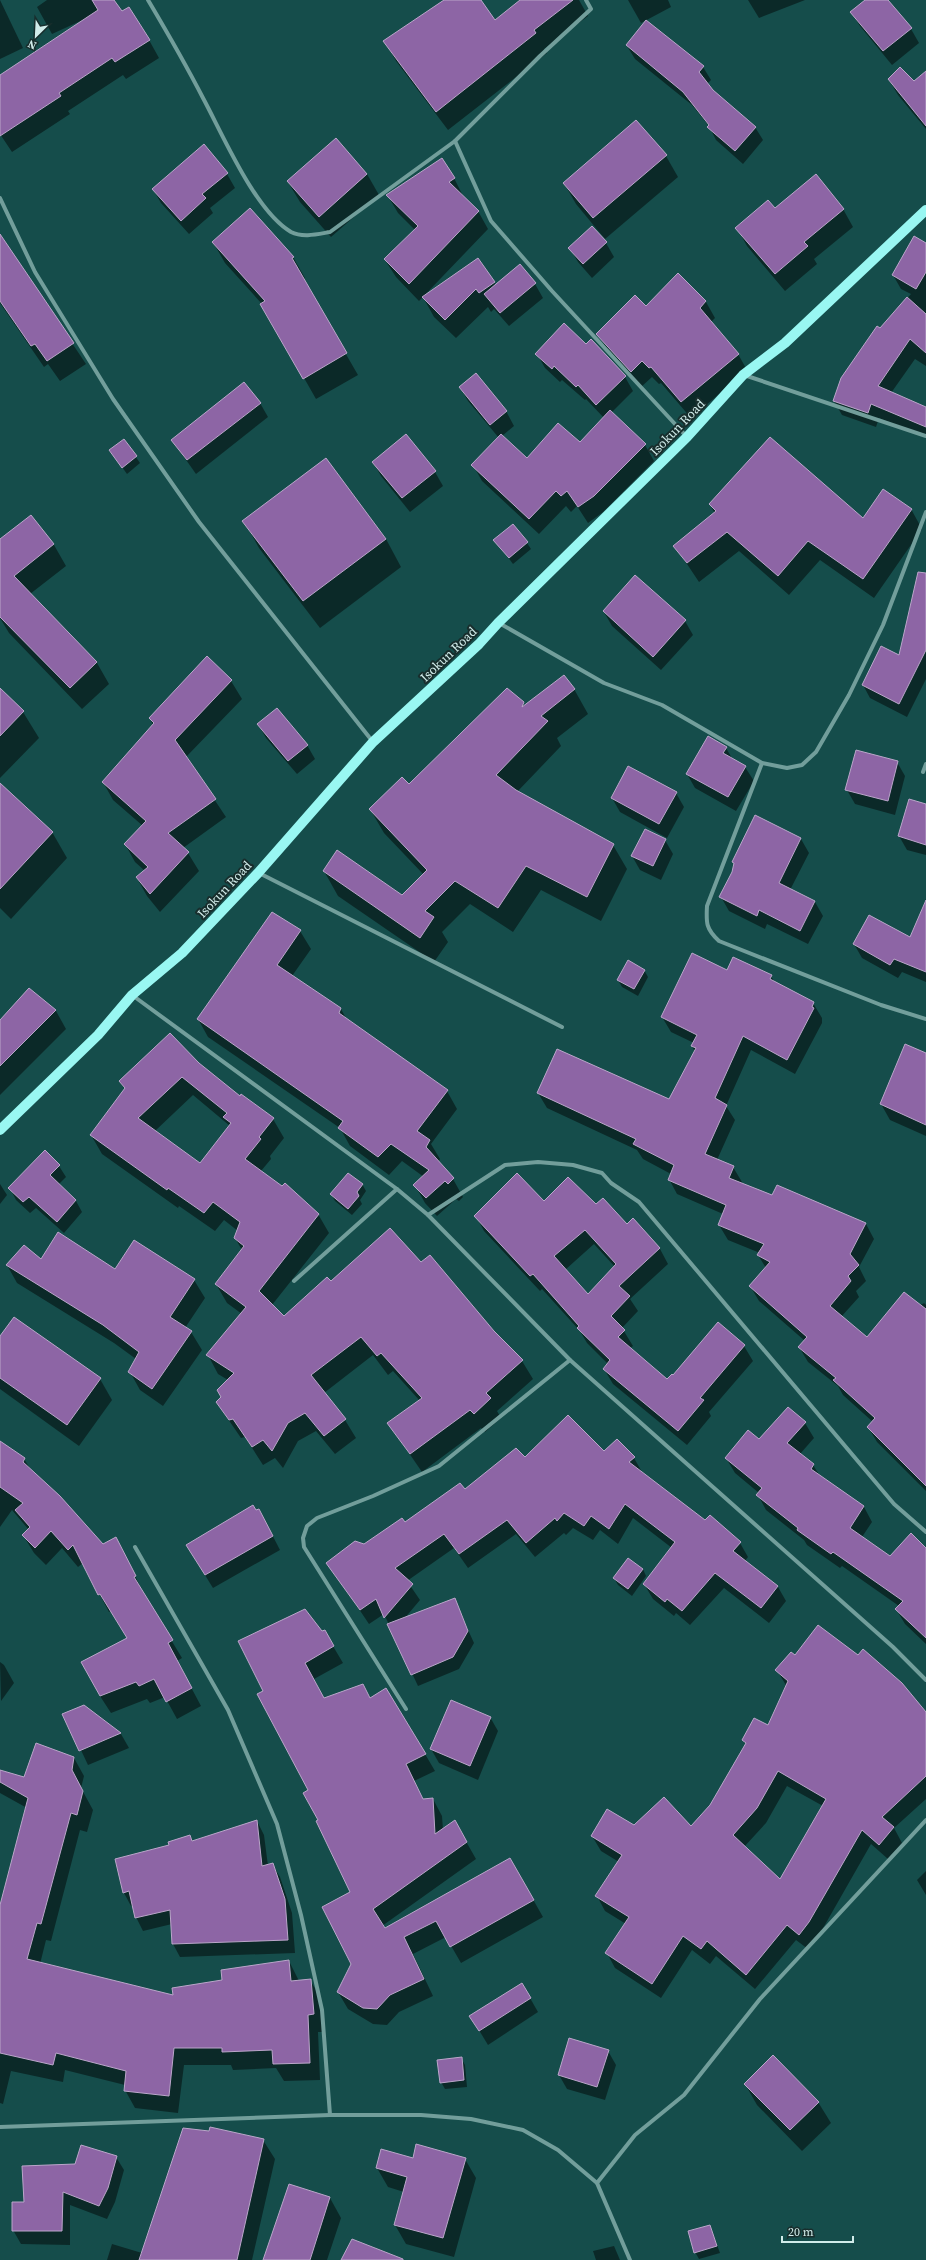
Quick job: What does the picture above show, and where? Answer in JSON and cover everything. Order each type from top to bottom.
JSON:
[{"type":"main road","name":"Isokun Road","points":[[0,1130],[98,1035],[132,995],[182,953],[258,873],[373,742],[479,644],[498,623],[687,437],[743,375],[785,343],[926,210]]},
{"type":"street","points":[[148,0],[178,51],[242,171],[270,214],[292,232],[307,235],[330,232],[455,141],[540,56],[591,9],[586,0]]},
{"type":"street","points":[[455,141],[492,221],[552,291],[687,437]]},
{"type":"street","points":[[0,198],[35,272],[113,400],[199,522],[373,742]]},
{"type":"street","points":[[743,375],[926,436]]},
{"type":"street","points":[[498,623],[604,683],[662,704],[762,763],[786,768],[802,765],[816,752],[849,695],[883,625],[926,512]]},
{"type":"street","points":[[762,763],[706,906],[706,921],[709,931],[719,941],[881,1005],[926,1019]]},
{"type":"street","points":[[924,772],[926,764]]},
{"type":"street","points":[[258,873],[562,1027]]},
{"type":"street","points":[[132,995],[397,1189],[428,1215],[570,1360],[893,1647],[926,1680]]},
{"type":"street","points":[[428,1215],[505,1165],[545,1162],[573,1165],[602,1173],[612,1183],[639,1202],[894,1504],[926,1532]]},
{"type":"street","points":[[294,1281],[397,1189]]},
{"type":"street","points":[[406,1709],[304,1547],[304,1538],[307,1526],[317,1518],[373,1496],[439,1466],[570,1360]]},
{"type":"street","points":[[135,1546],[228,1710],[277,1824],[301,1915],[322,2010],[330,2115]]},
{"type":"street","points":[[597,2183],[635,2134],[684,2095],[760,1999],[926,1820]]},
{"type":"street","points":[[0,2127],[330,2115],[421,2115],[471,2119],[523,2130],[558,2150],[597,2183],[630,2260]]},
{"type":"building","points":[[92,0],[114,0],[122,11],[129,7],[150,40],[115,62],[112,58],[59,93],[61,96],[0,136],[0,75],[98,10]]},
{"type":"building","points":[[444,0],[481,0],[495,20],[520,0],[573,0],[534,30],[536,33],[436,112],[383,41]]},
{"type":"building","points":[[865,0],[888,0],[912,28],[883,51],[850,12]]},
{"type":"building","points":[[646,20],[704,66],[699,72],[713,90],[756,127],[735,151],[707,127],[709,125],[683,92],[626,45]]},
{"type":"building","points":[[900,67],[914,81],[926,71],[926,126],[888,79]]},
{"type":"building","points":[[636,120],[667,155],[593,218],[563,183]]},
{"type":"building","points":[[336,138],[367,174],[319,217],[287,181]]},
{"type":"building","points":[[204,144],[228,173],[202,194],[206,198],[181,221],[152,189]]},
{"type":"building","points":[[442,158],[455,178],[449,182],[479,211],[409,284],[384,259],[418,226],[386,195]]},
{"type":"building","points":[[816,174],[844,209],[804,242],[808,246],[775,274],[735,228],[768,200],[775,208]]},
{"type":"building","points":[[250,208],[294,257],[292,258],[347,353],[303,379],[260,304],[265,301],[212,242]]},
{"type":"building","points":[[592,226],[607,242],[583,264],[568,248]]},
{"type":"building","points":[[0,234],[74,343],[47,361],[35,344],[31,346],[0,301]]},
{"type":"building","points":[[914,236],[926,243],[926,272],[916,289],[892,275]]},
{"type":"building","points":[[478,258],[495,282],[479,293],[476,289],[445,320],[422,297]]},
{"type":"building","points":[[520,264],[536,283],[500,313],[484,294]]},
{"type":"building","points":[[678,273],[706,301],[700,308],[739,354],[681,402],[651,367],[649,368],[642,361],[631,372],[596,334],[635,295],[646,306]]},
{"type":"building","points":[[907,297],[926,314],[926,353],[910,339],[878,386],[926,407],[926,427],[871,404],[868,413],[833,401],[841,378],[877,326],[880,328]]},
{"type":"building","points":[[564,323],[586,344],[591,339],[626,376],[596,405],[578,385],[576,387],[554,366],[552,369],[535,354]]},
{"type":"building","points":[[476,373],[507,411],[490,425],[459,387]]},
{"type":"building","points":[[244,382],[261,403],[187,460],[171,440]]},
{"type":"building","points":[[610,410],[646,444],[594,496],[578,507],[567,491],[561,496],[556,491],[529,519],[471,465],[501,434],[527,458],[558,423],[580,442]]},
{"type":"building","points":[[406,434],[436,471],[402,498],[372,462]]},
{"type":"building","points":[[770,437],[863,518],[883,489],[912,509],[863,579],[808,541],[778,576],[727,532],[687,563],[673,546],[716,511],[709,504]]},
{"type":"building","points":[[124,439],[137,456],[122,468],[109,450]]},
{"type":"building","points":[[326,458],[386,539],[303,601],[242,521]]},
{"type":"building","points":[[31,515],[54,544],[14,576],[97,662],[70,688],[0,617],[0,539]]},
{"type":"building","points":[[513,524],[528,542],[509,558],[493,540]]},
{"type":"building","points":[[918,572],[926,573],[926,650],[899,704],[862,685],[881,646],[899,655]]},
{"type":"building","points":[[635,575],[686,620],[653,657],[603,611]]},
{"type":"building","points":[[207,656],[232,680],[175,740],[216,799],[168,833],[189,852],[150,894],[136,877],[148,867],[124,844],[146,821],[102,782],[154,723],[149,718]]},
{"type":"building","points":[[564,675],[575,689],[541,716],[548,721],[496,775],[516,790],[614,844],[587,897],[526,866],[498,908],[455,881],[425,911],[434,917],[420,938],[323,871],[337,850],[402,895],[427,870],[369,809],[402,777],[409,784],[507,688],[524,702],[522,707]]},
{"type":"building","points":[[0,688],[24,711],[0,736]]},
{"type":"building","points":[[277,708],[308,745],[288,761],[257,724]]},
{"type":"building","points":[[708,736],[727,747],[723,753],[746,766],[728,797],[686,774]]},
{"type":"building","points":[[856,750],[898,761],[888,801],[845,790]]},
{"type":"building","points":[[628,766],[677,792],[659,824],[611,798]]},
{"type":"building","points":[[0,783],[53,832],[0,889]]},
{"type":"building","points":[[909,799],[926,804],[926,845],[898,836]]},
{"type":"building","points":[[755,815],[801,838],[779,883],[815,901],[800,931],[759,910],[757,916],[719,897],[732,872],[734,863],[732,862]]},
{"type":"building","points":[[645,829],[666,839],[653,866],[631,856]]},
{"type":"building","points":[[926,900],[926,972],[894,959],[890,965],[853,944],[869,915],[910,937]]},
{"type":"building","points":[[272,912],[301,930],[277,965],[341,1008],[339,1013],[448,1090],[417,1131],[430,1140],[426,1147],[454,1178],[448,1184],[445,1181],[426,1198],[413,1185],[429,1170],[391,1144],[378,1157],[338,1128],[343,1121],[197,1019]]},
{"type":"building","points":[[692,953],[727,970],[733,957],[772,975],[770,979],[814,1002],[812,1007],[814,1008],[787,1060],[743,1036],[715,1098],[727,1105],[705,1154],[734,1166],[729,1178],[772,1195],[777,1185],[866,1223],[850,1254],[859,1265],[848,1276],[851,1281],[830,1306],[867,1337],[904,1292],[926,1309],[926,1486],[867,1427],[875,1418],[833,1380],[836,1378],[798,1347],[807,1337],[749,1286],[770,1262],[757,1255],[764,1244],[718,1225],[726,1205],[668,1180],[674,1165],[633,1144],[636,1139],[537,1093],[557,1049],[669,1099],[696,1048],[691,1046],[697,1035],[661,1017]]},
{"type":"building","points":[[628,960],[645,970],[634,989],[617,980]]},
{"type":"building","points":[[29,988],[56,1010],[0,1066],[0,1020]]},
{"type":"building","points":[[170,1033],[199,1063],[240,1096],[241,1094],[274,1118],[259,1137],[261,1139],[245,1159],[282,1186],[285,1183],[319,1214],[259,1291],[284,1316],[327,1277],[331,1281],[390,1228],[421,1262],[430,1255],[494,1331],[523,1360],[486,1393],[491,1398],[474,1414],[470,1410],[410,1454],[387,1423],[422,1398],[381,1353],[377,1356],[361,1337],[311,1375],[346,1419],[324,1436],[305,1413],[288,1423],[272,1451],[263,1440],[252,1447],[233,1419],[229,1420],[216,1402],[221,1397],[217,1390],[234,1373],[206,1355],[246,1307],[215,1284],[244,1246],[234,1238],[240,1222],[213,1202],[204,1213],[168,1188],[167,1190],[90,1135],[125,1088],[119,1081]],"holes":[[[182,1077],[227,1113],[223,1117],[231,1123],[200,1163],[138,1118]]]},
{"type":"building","points":[[905,1044],[926,1053],[926,1125],[880,1104]]},
{"type":"building","points":[[45,1150],[60,1165],[50,1175],[76,1200],[57,1222],[29,1197],[23,1202],[8,1188]]},
{"type":"building","points":[[348,1173],[363,1184],[357,1192],[359,1196],[348,1209],[330,1194]]},
{"type":"building","points":[[517,1173],[544,1201],[568,1177],[596,1204],[603,1198],[627,1224],[633,1218],[660,1248],[619,1286],[630,1296],[611,1316],[625,1330],[618,1337],[667,1379],[672,1374],[673,1375],[718,1322],[745,1345],[700,1398],[704,1400],[678,1431],[603,1369],[610,1360],[577,1328],[579,1326],[533,1274],[530,1276],[474,1216]],"holes":[[[585,1230],[616,1264],[588,1294],[554,1256]]]},
{"type":"building","points":[[58,1232],[115,1269],[134,1240],[195,1279],[170,1317],[192,1331],[152,1389],[128,1372],[139,1352],[103,1325],[6,1265],[24,1245],[41,1259]]},
{"type":"building","points":[[14,1317],[101,1378],[67,1425],[0,1378],[0,1336]]},
{"type":"building","points":[[788,1407],[806,1422],[787,1443],[814,1464],[811,1469],[864,1506],[850,1528],[890,1556],[911,1533],[926,1548],[926,1638],[895,1609],[903,1601],[833,1552],[831,1554],[797,1530],[798,1528],[756,1495],[762,1488],[725,1458],[748,1430],[759,1439]]},
{"type":"building","points":[[568,1415],[604,1451],[617,1439],[635,1457],[629,1462],[705,1520],[710,1515],[741,1542],[733,1551],[778,1586],[761,1608],[715,1573],[682,1611],[667,1599],[665,1602],[643,1584],[675,1542],[625,1504],[609,1529],[591,1516],[584,1526],[564,1513],[557,1521],[555,1518],[526,1543],[507,1520],[459,1554],[444,1534],[395,1568],[413,1584],[384,1618],[376,1599],[360,1610],[326,1563],[355,1541],[364,1544],[402,1518],[405,1522],[460,1483],[465,1489],[516,1448],[525,1457]]},
{"type":"building","points":[[0,1441],[25,1458],[23,1462],[60,1496],[103,1544],[116,1537],[136,1576],[134,1577],[173,1640],[168,1643],[192,1688],[166,1702],[154,1679],[139,1686],[136,1682],[100,1696],[81,1662],[127,1638],[100,1594],[98,1595],[73,1545],[68,1550],[51,1531],[35,1548],[22,1535],[30,1527],[15,1510],[23,1503],[0,1487]]},
{"type":"building","points":[[253,1505],[256,1510],[259,1509],[273,1536],[205,1575],[186,1545]]},
{"type":"building","points":[[628,1558],[643,1569],[628,1589],[613,1578]]},
{"type":"building","points":[[455,1598],[468,1631],[453,1657],[411,1675],[387,1624]]},
{"type":"building","points":[[305,1609],[322,1631],[325,1630],[334,1646],[305,1663],[324,1698],[363,1684],[370,1698],[386,1688],[426,1754],[406,1764],[423,1799],[433,1798],[435,1834],[455,1820],[467,1842],[373,1909],[385,1928],[510,1858],[534,1900],[450,1947],[436,1921],[404,1937],[424,1979],[390,1995],[377,2009],[363,2008],[337,1992],[351,1964],[322,1907],[350,1892],[316,1821],[318,1820],[303,1793],[308,1790],[257,1694],[263,1691],[238,1641]]},
{"type":"building","points":[[818,1625],[858,1655],[863,1649],[902,1683],[926,1712],[926,1776],[882,1817],[894,1827],[879,1845],[862,1830],[809,1922],[799,1935],[787,1925],[746,1975],[707,1941],[701,1949],[683,1936],[652,1984],[605,1953],[629,1917],[595,1896],[622,1855],[591,1836],[607,1809],[634,1825],[664,1797],[691,1826],[710,1805],[746,1743],[742,1740],[754,1718],[768,1725],[788,1681],[775,1670],[791,1652],[795,1655]],"holes":[[[778,1771],[826,1799],[780,1879],[733,1835],[757,1808]]]},
{"type":"building","points":[[451,1700],[491,1717],[470,1766],[430,1749]]},
{"type":"building","points":[[84,1705],[121,1733],[79,1751],[62,1714]]},
{"type":"building","points":[[36,1743],[74,1757],[72,1770],[83,1791],[77,1815],[71,1813],[41,1924],[37,1923],[27,1959],[173,1995],[172,1988],[222,1980],[221,1970],[289,1960],[291,1981],[311,1979],[314,2014],[308,2015],[310,2063],[273,2064],[272,2050],[222,2052],[222,2048],[174,2048],[169,2096],[124,2091],[126,2071],[56,2053],[53,2065],[0,2053],[0,1905],[28,1798],[0,1782],[0,1770],[24,1777]]},
{"type":"building","points":[[257,1820],[262,1866],[273,1863],[285,1899],[288,1940],[172,1944],[170,1910],[135,1918],[129,1891],[123,1893],[115,1859],[169,1845],[168,1842],[190,1835],[192,1841]]},
{"type":"building","points":[[522,1983],[531,1998],[479,2031],[469,2016]]},
{"type":"building","points":[[569,2038],[609,2050],[597,2087],[558,2075]]},
{"type":"building","points":[[773,2055],[819,2102],[790,2130],[744,2084]]},
{"type":"building","points":[[462,2057],[464,2080],[440,2083],[437,2060]]},
{"type":"building","points":[[210,2127],[264,2139],[237,2260],[139,2260],[183,2128],[209,2131]]},
{"type":"building","points":[[416,2144],[466,2158],[443,2238],[394,2225],[407,2177],[376,2168],[381,2149],[413,2158]]},
{"type":"building","points":[[81,2145],[117,2156],[108,2188],[99,2206],[63,2192],[62,2231],[12,2231],[12,2202],[24,2202],[22,2166],[75,2164]]},
{"type":"building","points":[[289,2184],[330,2197],[310,2260],[263,2260]]},
{"type":"building","points":[[710,2225],[717,2246],[694,2253],[688,2231]]},
{"type":"building","points":[[352,2239],[403,2259],[403,2260],[341,2260]]}]
